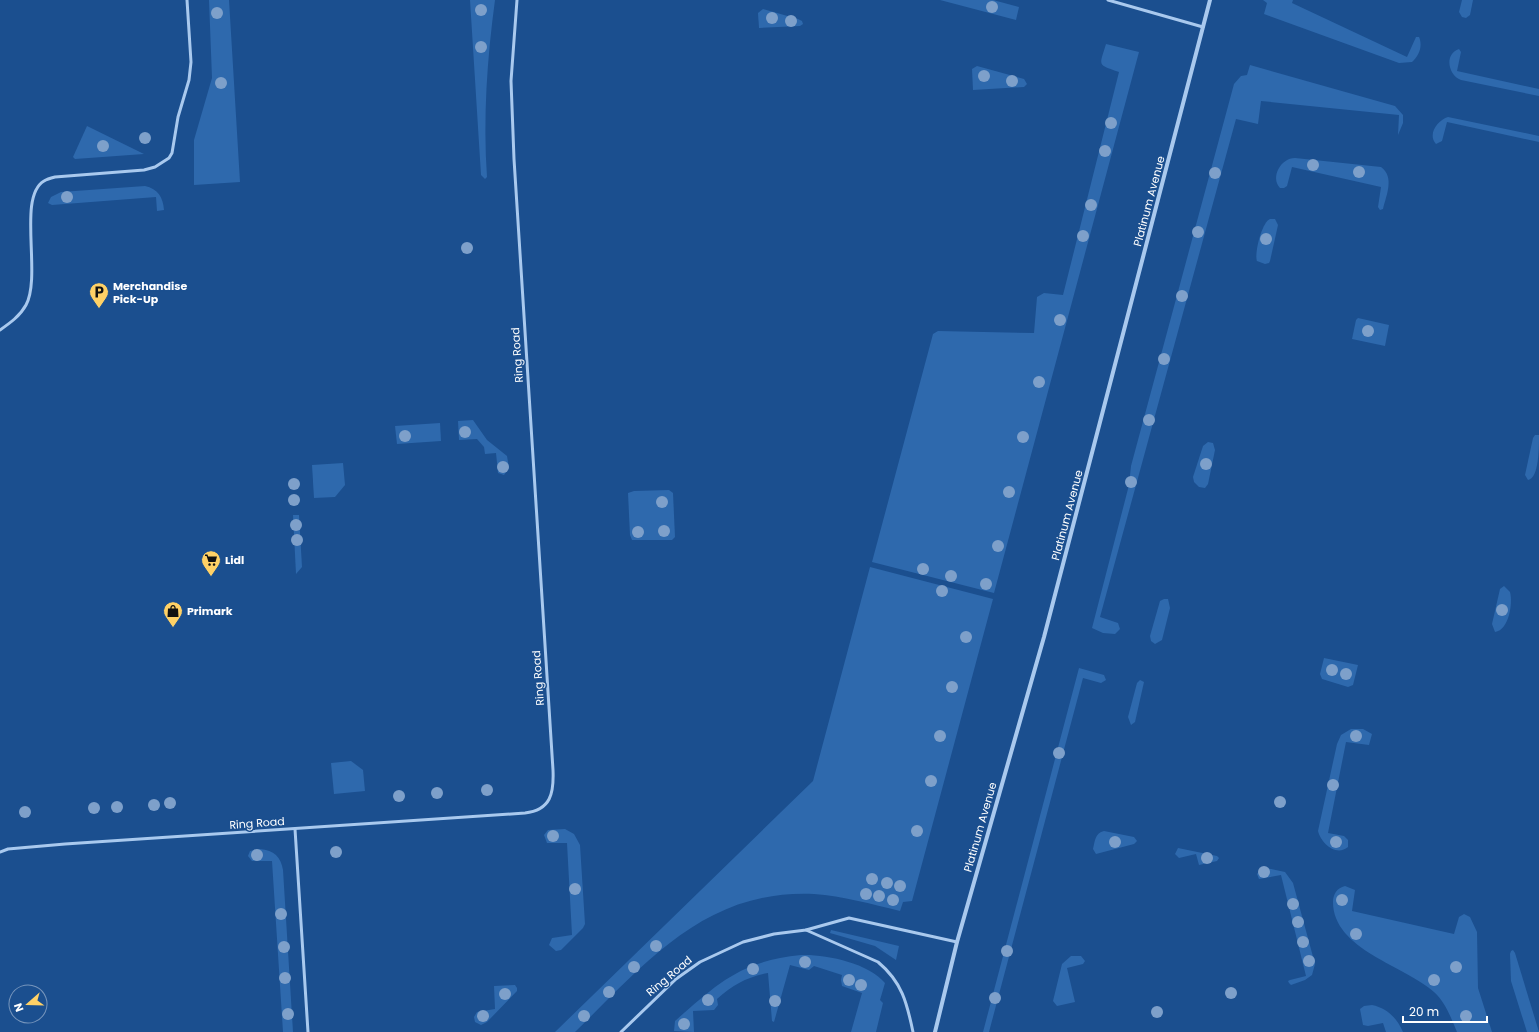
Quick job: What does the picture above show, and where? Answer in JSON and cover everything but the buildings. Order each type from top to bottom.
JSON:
[{"type":"street","name":"Platinum Avenue","points":[[935,1032],[957,942],[1044,637],[1210,0]]},
{"type":"lane","points":[[0,330],[19,315],[30,294],[33,280],[31,210],[36,190],[43,182],[55,177],[144,170],[155,167],[169,158],[172,153],[178,117],[189,80],[191,62],[188,0]]},
{"type":"lane","name":"Ring Road","points":[[0,852],[8,849],[65,844],[442,820],[537,812],[546,805],[552,793],[553,770],[514,159],[511,80],[517,0]]},
{"type":"lane","points":[[1108,0],[1203,27]]},
{"type":"lane","points":[[295,829],[308,1032]]},
{"type":"lane","name":"Ring Road","points":[[621,1032],[676,979],[700,962],[743,942],[774,934],[806,930],[849,918],[957,942]]},
{"type":"lane","points":[[806,930],[878,962],[884,967],[899,985],[907,1001],[913,1032]]},
{"type":"shaded area","points":[[209,0],[229,0],[240,182],[194,185],[194,140],[212,78]]},
{"type":"shaded area","points":[[470,0],[495,0],[486,88],[485,133],[487,177],[485,179],[481,175]]},
{"type":"shaded area","points":[[940,0],[993,0],[1019,7],[1016,20]]},
{"type":"shaded area","points":[[1263,0],[1293,0],[1292,3],[1407,57],[1416,37],[1419,37],[1421,44],[1420,51],[1412,62],[1399,63],[1264,14],[1267,3]]},
{"type":"shaded area","points":[[1462,0],[1473,0],[1470,15],[1466,18],[1462,17],[1459,12]]},
{"type":"shaded area","points":[[763,9],[798,19],[802,21],[803,24],[800,26],[759,28],[758,13]]},
{"type":"shaded area","points":[[1106,44],[1139,52],[994,593],[872,562],[933,334],[938,331],[1034,333],[1037,297],[1044,293],[1063,295],[1119,72],[1103,66],[1102,64],[1101,61]]},
{"type":"shaded area","points":[[1459,49],[1461,52],[1457,71],[1539,89],[1539,96],[1461,80],[1453,74],[1450,64],[1451,55]]},
{"type":"shaded area","points":[[1250,65],[1395,106],[1403,115],[1403,123],[1398,135],[1399,115],[1261,101],[1258,124],[1236,119],[1100,617],[1118,623],[1120,629],[1115,634],[1103,633],[1092,628],[1129,485],[1131,466],[1234,84],[1241,76],[1247,75]]},
{"type":"shaded area","points":[[977,66],[1024,79],[1027,84],[1024,87],[973,90],[972,69]]},
{"type":"shaded area","points":[[1448,117],[1539,136],[1539,142],[1447,122],[1442,141],[1436,144],[1433,132],[1437,124]]},
{"type":"shaded area","points":[[87,126],[144,154],[75,159],[73,157]]},
{"type":"shaded area","points":[[1295,158],[1381,167],[1388,176],[1389,181],[1383,209],[1380,210],[1378,207],[1381,187],[1292,167],[1287,186],[1280,188],[1276,179],[1278,169],[1285,161]]},
{"type":"shaded area","points":[[145,186],[150,187],[159,194],[164,210],[157,211],[156,197],[52,205],[48,203],[51,197],[61,192]]},
{"type":"shaded area","points":[[1270,219],[1275,219],[1278,225],[1270,261],[1269,263],[1265,264],[1257,261],[1256,257],[1259,238],[1264,226]]},
{"type":"shaded area","points":[[1358,318],[1389,325],[1385,346],[1352,339],[1356,320]]},
{"type":"shaded area","points":[[473,420],[487,440],[507,456],[509,468],[504,475],[498,473],[496,453],[485,454],[484,447],[477,439],[459,440],[458,421]]},
{"type":"shaded area","points":[[440,423],[441,441],[397,444],[395,426]]},
{"type":"shaded area","points":[[1535,435],[1539,435],[1538,462],[1532,478],[1528,480],[1525,475],[1533,438]]},
{"type":"shaded area","points":[[1208,442],[1213,443],[1215,450],[1208,484],[1205,488],[1199,487],[1194,482],[1193,477],[1203,446]]},
{"type":"shaded area","points":[[343,463],[345,485],[335,497],[314,498],[312,465]]},
{"type":"shaded area","points":[[669,490],[673,493],[675,537],[672,540],[632,540],[630,535],[628,493],[634,491]]},
{"type":"shaded area","points":[[293,515],[299,515],[302,567],[296,574]]},
{"type":"shaded area","points":[[870,567],[993,599],[912,901],[903,902],[900,911],[846,898],[814,894],[775,896],[741,904],[709,917],[680,935],[627,981],[575,1032],[555,1032],[813,781]]},
{"type":"shaded area","points":[[1504,586],[1510,592],[1511,597],[1509,615],[1504,626],[1495,632],[1492,624],[1500,589]]},
{"type":"shaded area","points":[[1168,599],[1170,608],[1162,640],[1155,644],[1151,641],[1150,636],[1160,601]]},
{"type":"shaded area","points":[[1324,658],[1358,665],[1353,685],[1348,687],[1322,679],[1320,674]]},
{"type":"shaded area","points":[[1079,668],[1104,675],[1106,680],[1101,683],[1083,678],[989,1032],[983,1032]]},
{"type":"shaded area","points":[[1140,680],[1144,682],[1135,722],[1131,725],[1128,717],[1137,683]]},
{"type":"shaded area","points":[[1351,729],[1363,729],[1372,734],[1369,745],[1346,742],[1328,833],[1344,836],[1348,840],[1348,847],[1343,850],[1339,850],[1326,844],[1322,840],[1318,831],[1337,744],[1341,735]]},
{"type":"shaded area","points":[[351,761],[363,770],[365,791],[334,794],[331,763]]},
{"type":"shaded area","points":[[565,829],[574,834],[580,845],[585,924],[583,928],[561,950],[556,951],[549,945],[552,938],[572,935],[567,843],[547,843],[544,835],[548,830]]},
{"type":"shaded area","points":[[1104,831],[1134,837],[1137,841],[1134,844],[1096,854],[1093,849],[1096,838],[1101,832]]},
{"type":"shaded area","points":[[1178,848],[1217,856],[1219,858],[1217,861],[1199,865],[1196,854],[1179,858],[1175,854]]},
{"type":"shaded area","points":[[260,849],[269,851],[276,855],[281,861],[283,870],[293,1032],[283,1032],[272,861],[252,861],[248,856],[250,851]]},
{"type":"shaded area","points":[[1262,867],[1285,872],[1293,883],[1315,964],[1312,975],[1305,980],[1291,985],[1288,981],[1306,976],[1281,875],[1259,879],[1257,874]]},
{"type":"shaded area","points":[[1345,886],[1355,890],[1352,911],[1454,934],[1459,917],[1464,914],[1470,917],[1477,932],[1478,988],[1492,1032],[1457,1032],[1445,1006],[1434,992],[1422,983],[1373,955],[1358,945],[1345,933],[1336,919],[1333,902],[1336,892]]},
{"type":"shaded area","points":[[831,930],[899,946],[896,960],[875,946],[830,933]]},
{"type":"shaded area","points":[[1513,950],[1539,1032],[1527,1032],[1511,981],[1510,954]]},
{"type":"shaded area","points":[[801,955],[834,958],[858,965],[878,976],[885,983],[880,1000],[883,1003],[876,1032],[851,1032],[862,993],[842,986],[842,975],[814,966],[809,970],[790,965],[774,1022],[772,1021],[768,973],[747,979],[729,990],[717,999],[718,1005],[714,1010],[693,1011],[694,1032],[674,1031],[675,1021],[704,996],[732,976],[746,968],[762,962]]},
{"type":"shaded area","points":[[1071,956],[1081,956],[1085,961],[1083,964],[1067,968],[1075,1002],[1057,1006],[1053,1001],[1062,964]]},
{"type":"shaded area","points":[[515,985],[517,991],[487,1022],[481,1025],[475,1022],[474,1017],[477,1012],[495,1009],[494,986]]},
{"type":"shaded area","points":[[1364,1006],[1377,1006],[1391,1014],[1398,1022],[1403,1032],[1386,1032],[1383,1023],[1368,1026],[1363,1025],[1360,1009]]},
{"type":"place","name":"Merchandise Pick-Up","points":[[99,309]]},
{"type":"place","name":"Lidl","points":[[211,577]]},
{"type":"place","name":"Primark","points":[[173,628]]}]
